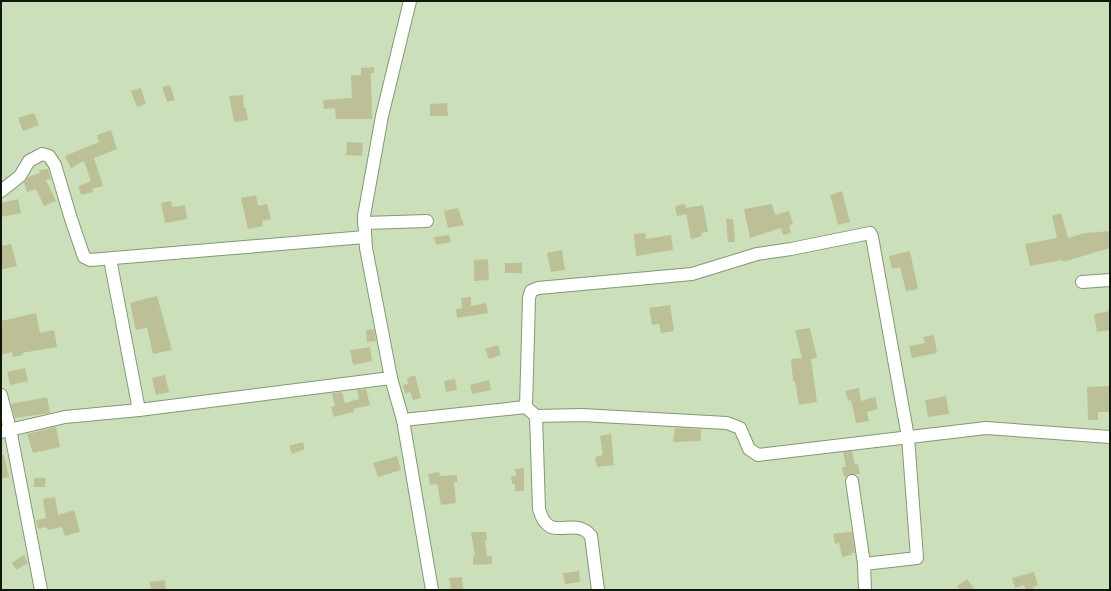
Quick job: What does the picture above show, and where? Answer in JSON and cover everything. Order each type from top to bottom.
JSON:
[{"type":"street","points":[[410,1],[382,116],[364,210],[364,223],[365,237],[391,378],[403,420],[432,590]]},
{"type":"street","points":[[1,190],[20,176],[29,162],[42,154],[49,156],[55,165],[84,257],[90,260],[365,237]]},
{"type":"street","points":[[364,223],[427,221]]},
{"type":"street","points":[[598,590],[591,536],[584,528],[554,528],[547,525],[542,520],[539,509],[536,416],[526,406],[528,298],[532,291],[538,288],[692,274],[756,254],[791,249],[868,233],[872,237],[908,437],[918,558],[864,564]]},
{"type":"street","points":[[110,259],[139,410]]},
{"type":"street","points":[[1082,282],[1110,280]]},
{"type":"street","points":[[5,431],[65,417],[139,410],[391,378]]},
{"type":"street","points":[[1,395],[5,431],[41,590]]},
{"type":"street","points":[[403,420],[526,406]]},
{"type":"street","points":[[536,416],[582,415],[727,423],[740,428],[749,449],[758,455],[908,437],[1000,428],[1110,437]]},
{"type":"street","points":[[852,481],[864,564],[866,590]]},
{"type":"building","points":[[374,67],[374,73],[371,73],[372,119],[336,119],[335,108],[324,109],[323,100],[352,98],[351,75],[361,75],[361,68]]},
{"type":"building","points":[[170,85],[175,100],[167,102],[162,87]]},
{"type":"building","points":[[141,88],[146,104],[137,107],[131,91]]},
{"type":"building","points":[[243,95],[244,108],[246,108],[248,120],[234,122],[229,96]]},
{"type":"building","points":[[447,103],[448,116],[430,116],[430,104]]},
{"type":"building","points":[[34,113],[39,125],[23,131],[18,118]]},
{"type":"building","points":[[111,130],[117,149],[94,158],[103,186],[92,189],[93,192],[81,195],[78,186],[91,181],[84,161],[71,168],[65,156],[99,142],[97,135]]},
{"type":"building","points":[[347,142],[363,143],[362,156],[346,155]]},
{"type":"building","points":[[48,169],[51,179],[46,180],[56,201],[44,206],[36,189],[27,192],[24,183],[28,177],[40,173],[39,170]]},
{"type":"building","points":[[842,191],[850,222],[838,225],[830,195]]},
{"type":"building","points":[[256,195],[258,206],[267,204],[271,219],[262,221],[263,226],[248,229],[241,198]]},
{"type":"building","points":[[18,199],[21,213],[1,217],[1,203]]},
{"type":"building","points":[[171,201],[172,207],[185,205],[187,219],[165,223],[161,203]]},
{"type":"building","points":[[685,204],[686,208],[703,205],[708,232],[701,233],[702,236],[691,239],[686,214],[677,216],[675,206]]},
{"type":"building","points":[[772,204],[775,215],[789,211],[793,224],[789,225],[791,233],[783,235],[781,228],[750,238],[744,209]]},
{"type":"building","points":[[458,208],[464,225],[448,228],[444,211]]},
{"type":"building","points":[[1061,213],[1068,238],[1085,233],[1110,231],[1110,248],[1063,262],[1063,260],[1030,266],[1025,244],[1057,238],[1052,216]]},
{"type":"building","points":[[726,219],[733,219],[735,242],[728,242]]},
{"type":"building","points":[[645,233],[646,239],[671,235],[673,250],[636,256],[634,234]]},
{"type":"building","points":[[449,235],[451,242],[436,245],[434,237]]},
{"type":"building","points":[[11,244],[17,266],[1,270],[1,246]]},
{"type":"building","points":[[562,250],[565,270],[551,272],[547,253]]},
{"type":"building","points":[[910,251],[918,289],[906,291],[900,267],[892,269],[889,256]]},
{"type":"building","points":[[488,259],[489,280],[474,281],[474,260]]},
{"type":"building","points":[[505,263],[522,263],[522,273],[505,273]]},
{"type":"building","points":[[157,296],[172,350],[153,354],[147,328],[136,330],[130,303]]},
{"type":"building","points":[[471,297],[471,306],[486,303],[488,313],[457,318],[456,309],[462,308],[461,298]]},
{"type":"building","points":[[670,305],[674,331],[661,333],[659,324],[652,325],[649,308]]},
{"type":"building","points":[[1110,311],[1110,330],[1097,332],[1094,314]]},
{"type":"building","points":[[36,313],[40,333],[54,330],[57,347],[22,353],[23,355],[13,357],[12,352],[1,355],[1,321]]},
{"type":"building","points":[[810,328],[817,358],[811,359],[817,402],[799,405],[795,381],[793,381],[791,359],[802,358],[795,330]]},
{"type":"building","points":[[374,329],[376,341],[367,342],[366,330]]},
{"type":"building","points":[[934,335],[937,353],[912,358],[909,346],[925,343],[923,337]]},
{"type":"building","points":[[498,345],[501,355],[489,359],[485,349]]},
{"type":"building","points":[[370,347],[372,361],[353,365],[350,350]]},
{"type":"building","points":[[25,368],[28,381],[10,385],[7,372]]},
{"type":"building","points":[[165,375],[169,392],[156,395],[152,378]]},
{"type":"building","points":[[415,375],[421,398],[413,400],[410,392],[405,394],[403,385],[408,384],[407,378]]},
{"type":"building","points":[[455,379],[457,390],[446,392],[444,381]]},
{"type":"building","points":[[489,380],[491,390],[472,394],[470,385]]},
{"type":"building","points":[[1110,386],[1110,412],[1098,412],[1098,420],[1088,420],[1087,387]]},
{"type":"building","points":[[859,388],[861,401],[875,397],[878,409],[867,412],[869,421],[856,423],[851,400],[848,401],[845,391]]},
{"type":"building","points":[[366,389],[370,405],[354,409],[354,412],[334,417],[331,407],[335,406],[332,393],[342,392],[345,403],[359,399],[357,390]]},
{"type":"building","points":[[946,396],[949,414],[928,417],[925,400]]},
{"type":"building","points":[[47,397],[50,413],[15,418],[11,404]]},
{"type":"building","points":[[56,427],[60,447],[33,453],[27,434]]},
{"type":"building","points":[[675,428],[701,429],[701,441],[673,442]]},
{"type":"building","points":[[611,434],[614,465],[597,467],[595,457],[603,455],[600,436]]},
{"type":"building","points":[[303,442],[305,449],[292,454],[289,446]]},
{"type":"building","points":[[852,451],[855,465],[858,464],[860,474],[851,474],[844,477],[842,467],[846,467],[843,452]]},
{"type":"building","points":[[1,455],[4,455],[9,477],[1,479]]},
{"type":"building","points":[[397,456],[401,470],[378,477],[373,463]]},
{"type":"building","points":[[524,468],[524,491],[515,491],[515,484],[512,484],[511,476],[516,476],[515,469]]},
{"type":"building","points":[[439,472],[440,476],[457,475],[457,482],[454,482],[456,503],[441,505],[437,484],[430,485],[428,474]]},
{"type":"building","points":[[34,478],[46,478],[45,487],[34,487]]},
{"type":"building","points":[[55,497],[58,515],[74,510],[80,532],[65,536],[62,527],[48,530],[46,527],[38,529],[36,520],[46,518],[43,499]]},
{"type":"building","points":[[471,532],[486,532],[487,540],[485,540],[487,556],[492,556],[492,564],[473,565],[473,557],[475,556]]},
{"type":"building","points":[[852,532],[855,553],[842,557],[839,543],[835,544],[833,534]]},
{"type":"building","points":[[24,555],[28,563],[16,570],[12,563]]},
{"type":"building","points":[[579,571],[580,582],[565,584],[563,573]]},
{"type":"building","points":[[1034,572],[1038,585],[1033,587],[1034,590],[1026,590],[1024,585],[1015,588],[1012,578]]},
{"type":"building","points":[[462,577],[463,590],[451,590],[449,578]]},
{"type":"building","points":[[967,579],[975,590],[960,590],[957,586]]},
{"type":"building","points":[[165,580],[166,590],[151,590],[150,582]]}]
